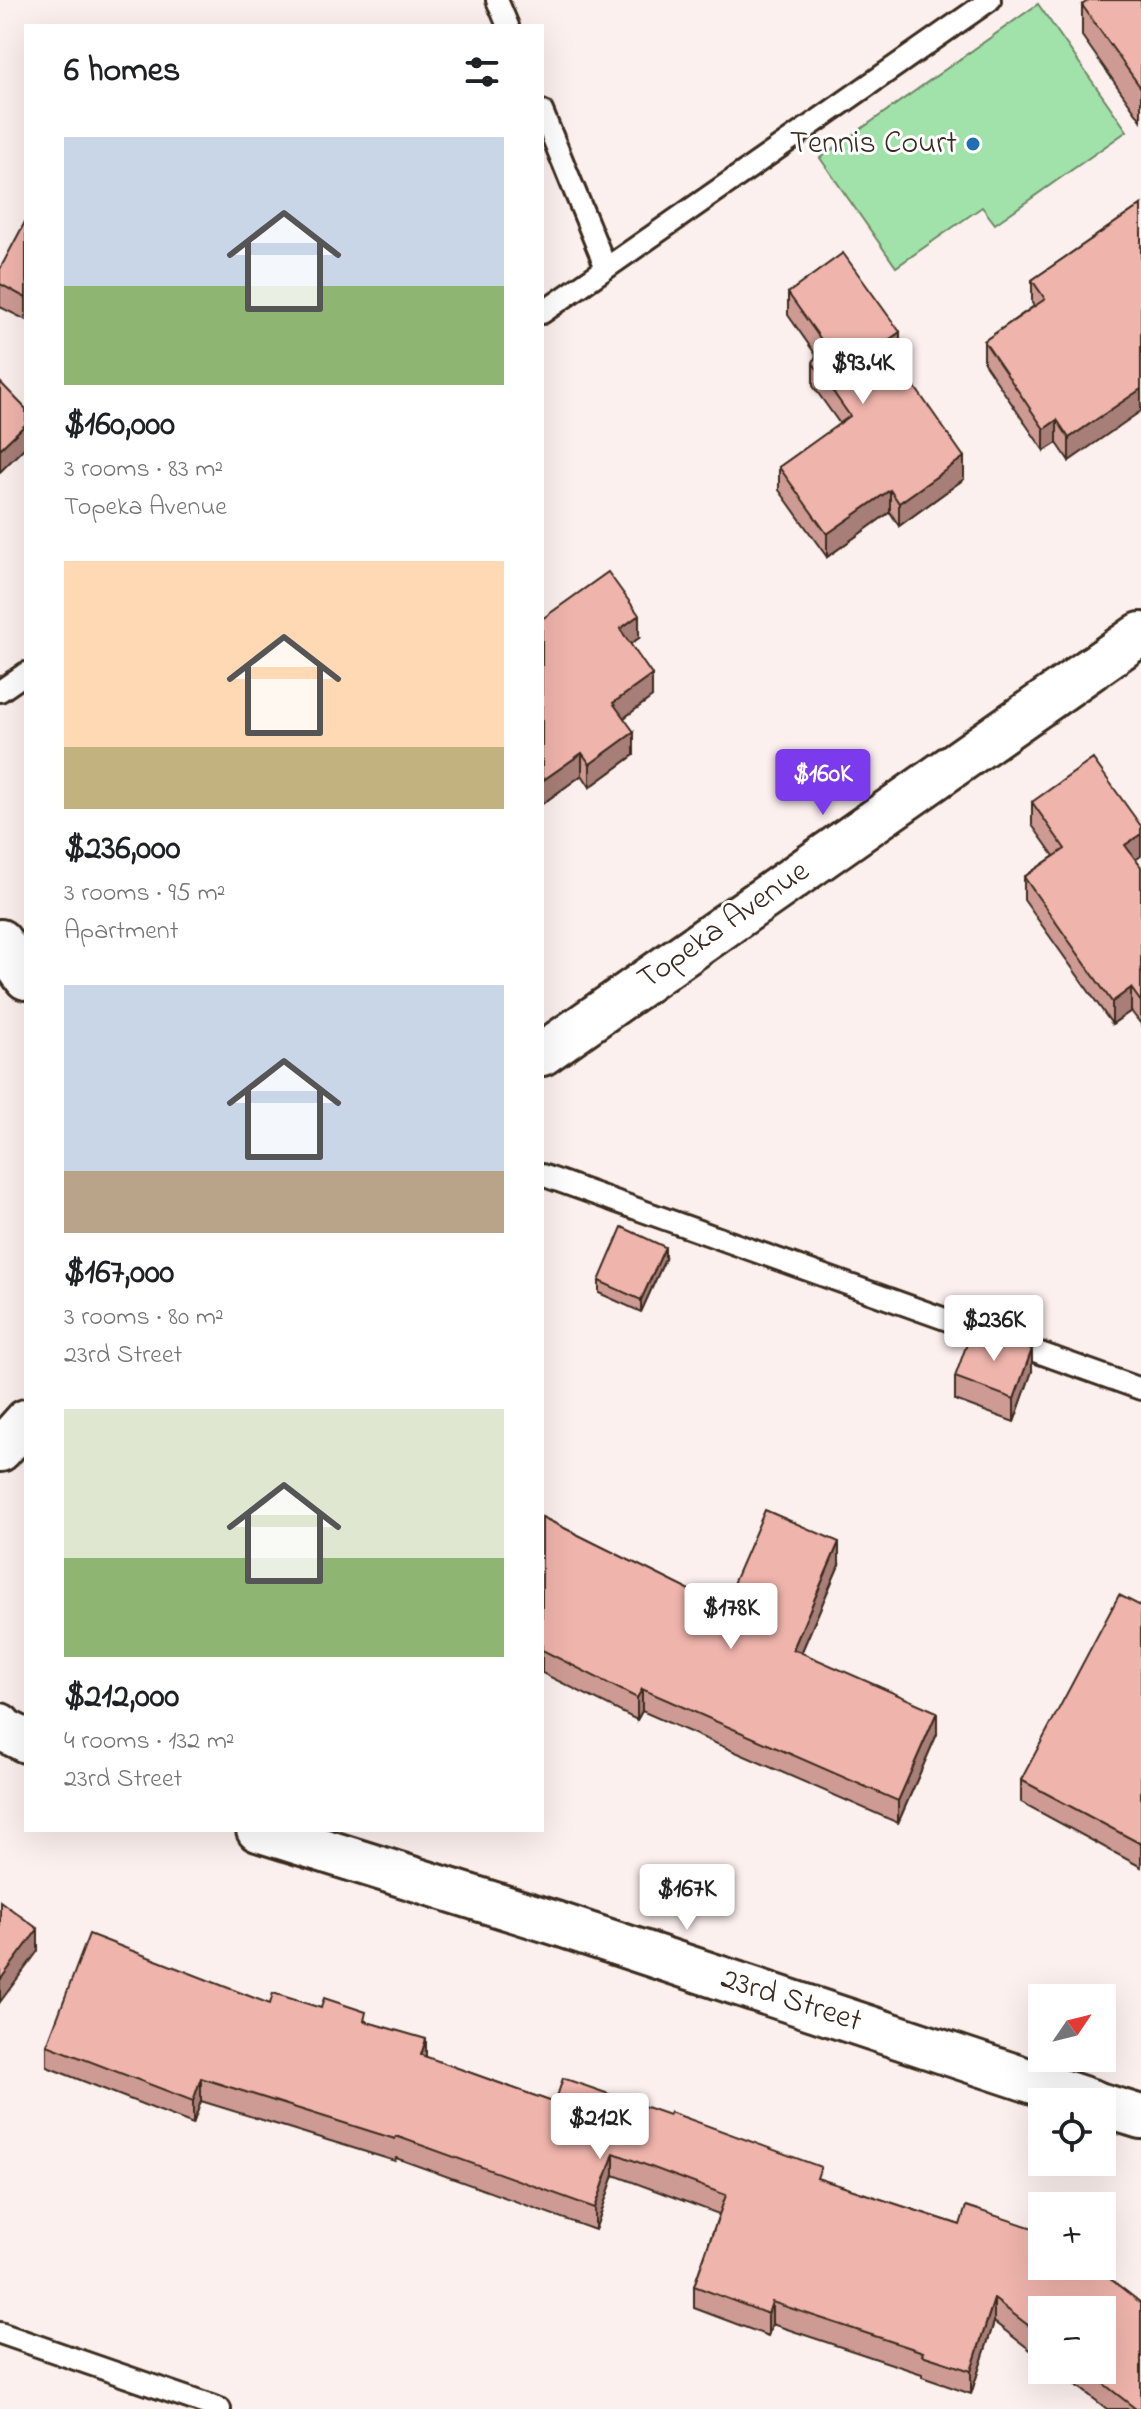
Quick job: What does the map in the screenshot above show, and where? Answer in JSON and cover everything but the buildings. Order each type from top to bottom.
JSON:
[{"type":"street","name":"Topeka Avenue","points":[[544,1053],[1141,634]]},
{"type":"street","points":[[0,941],[24,975]]},
{"type":"street","points":[[0,1450],[24,1423]]},
{"type":"street","points":[[0,1725],[24,1740]]},
{"type":"street","name":"23rd Street","points":[[264,1832],[555,1923],[1052,2088]]},
{"type":"street","points":[[1116,2109],[1141,2117]]},
{"type":"lane","points":[[497,0],[507,24]]},
{"type":"lane","points":[[544,312],[990,0]]},
{"type":"lane","points":[[544,116],[606,268]]},
{"type":"lane","points":[[0,691],[24,674]]},
{"type":"lane","points":[[544,1176],[1141,1389]]},
{"type":"lane","points":[[0,2333],[220,2409]]},
{"type":"green space","name":"Tennis Court","points":[[1038,4],[1127,131],[995,224],[982,207],[896,267],[820,158]]},
{"type":"place","name":"Tennis Court","points":[[973,144]]}]
